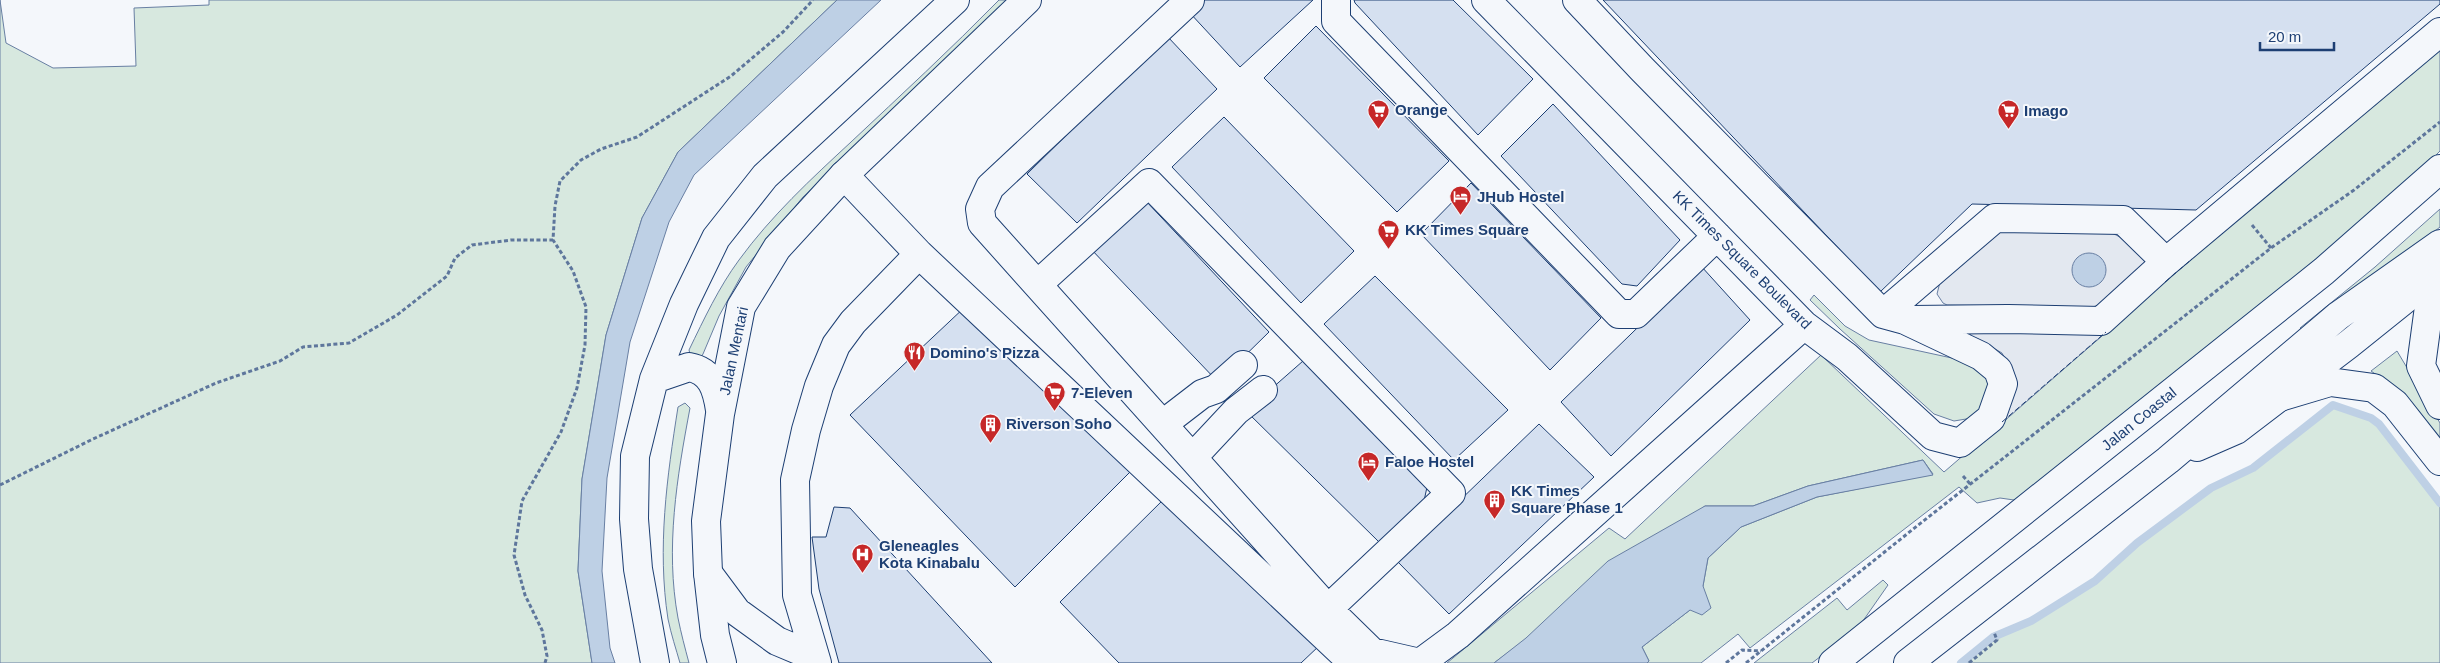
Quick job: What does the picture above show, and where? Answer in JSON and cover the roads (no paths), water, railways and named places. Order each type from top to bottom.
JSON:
[{"type":"main road","points":[[655,663],[638,569],[634,519],[635,456],[654,379],[684,304],[716,238],[765,176],[955,0]]},
{"type":"main road","name":"Jalan Mentari","points":[[722,663],[715,635],[708,573],[706,521],[720,414],[741,307],[778,248],[844,175],[1027,0]]},
{"type":"main road","points":[[1190,0],[990,187],[984,196],[980,209],[982,223],[1328,609],[1372,652],[1420,663],[1458,635],[1804,325]]},
{"type":"main road","points":[[1336,0],[1336,21],[1619,314],[1636,314],[1716,236]]},
{"type":"main road","name":"KK Times Square Boulevard","points":[[1486,0],[1804,325],[1847,358],[1933,436],[1960,443],[1991,418],[2003,384],[1998,370],[1980,356],[1894,317],[1642,69],[1577,0]]},
{"type":"main road","points":[[1894,317],[2101,321],[2166,262],[2440,32]]},
{"type":"main road","name":"Jalan Coastal","points":[[1833,663],[2324,271],[2440,169]]},
{"type":"main road","points":[[844,175],[918,254],[1340,658]]},
{"type":"main road","points":[[1038,284],[1149,182],[1451,493],[1328,609]]},
{"type":"main road","points":[[1894,317],[1995,218],[2123,220],[2166,262]]},
{"type":"main road","points":[[1908,663],[2168,460],[2338,316],[2440,244]]},
{"type":"main road","points":[[816,660],[796,595],[795,480],[806,430],[819,386],[836,346],[853,322],[918,254]]},
{"type":"main road","points":[[2168,460],[2236,430],[2437,274]]},
{"type":"main road","points":[[2437,274],[2421,366],[2440,405]]},
{"type":"main road","points":[[1162,424],[1202,394],[1216,390],[1243,365]]},
{"type":"main road","points":[[654,379],[689,367],[705,372],[716,390],[720,414]]},
{"type":"main road","points":[[2280,397],[2330,382],[2374,388],[2395,404],[2440,461]]},
{"type":"main road","points":[[1193,457],[1236,411],[1263,390]]},
{"type":"main road","points":[[708,573],[737,612],[777,641],[816,660]]},
{"type":"water","points":[[837,0],[881,0],[694,175],[669,222],[630,342],[607,478],[602,571],[610,648],[615,663],[592,663],[578,571],[582,479],[606,335],[642,218],[678,152]]},
{"type":"water","points":[[2089,253],[2096,254],[2101,258],[2105,263],[2105,277],[2101,282],[2096,286],[2089,287],[2082,286],[2077,282],[2073,277],[2072,270],[2073,263],[2077,258],[2082,254]]},
{"type":"water","points":[[1923,460],[1933,475],[1817,497],[1741,527],[1708,558],[1703,586],[1711,608],[1702,615],[1690,610],[1642,647],[1649,661],[1647,663],[1494,663],[1526,638],[1608,561],[1705,506],[1753,506],[1808,486]]},
{"type":"waterway","points":[[1961,663],[1993,637],[2031,621],[2095,581],[2137,543],[2211,488],[2253,468],[2333,405],[2371,418],[2379,424],[2440,503]]},
{"type":"place","name":"Orange","points":[[1379,129]]},
{"type":"place","name":"Imago","points":[[2008,130]]},
{"type":"place","name":"JHub Hostel","points":[[1461,216]]},
{"type":"place","name":"KK Times Square","points":[[1389,249]]},
{"type":"place","name":"Domino's Pizza","points":[[914,372]]},
{"type":"place","name":"7-Eleven","points":[[1055,412]]},
{"type":"place","name":"Riverson Soho","points":[[990,443]]},
{"type":"place","name":"Faloe Hostel","points":[[1369,481]]},
{"type":"place","name":"KK Times Square Phase 1","points":[[1495,519]]},
{"type":"place","name":"Gleneagles Kota Kinabalu","points":[[863,574]]}]
